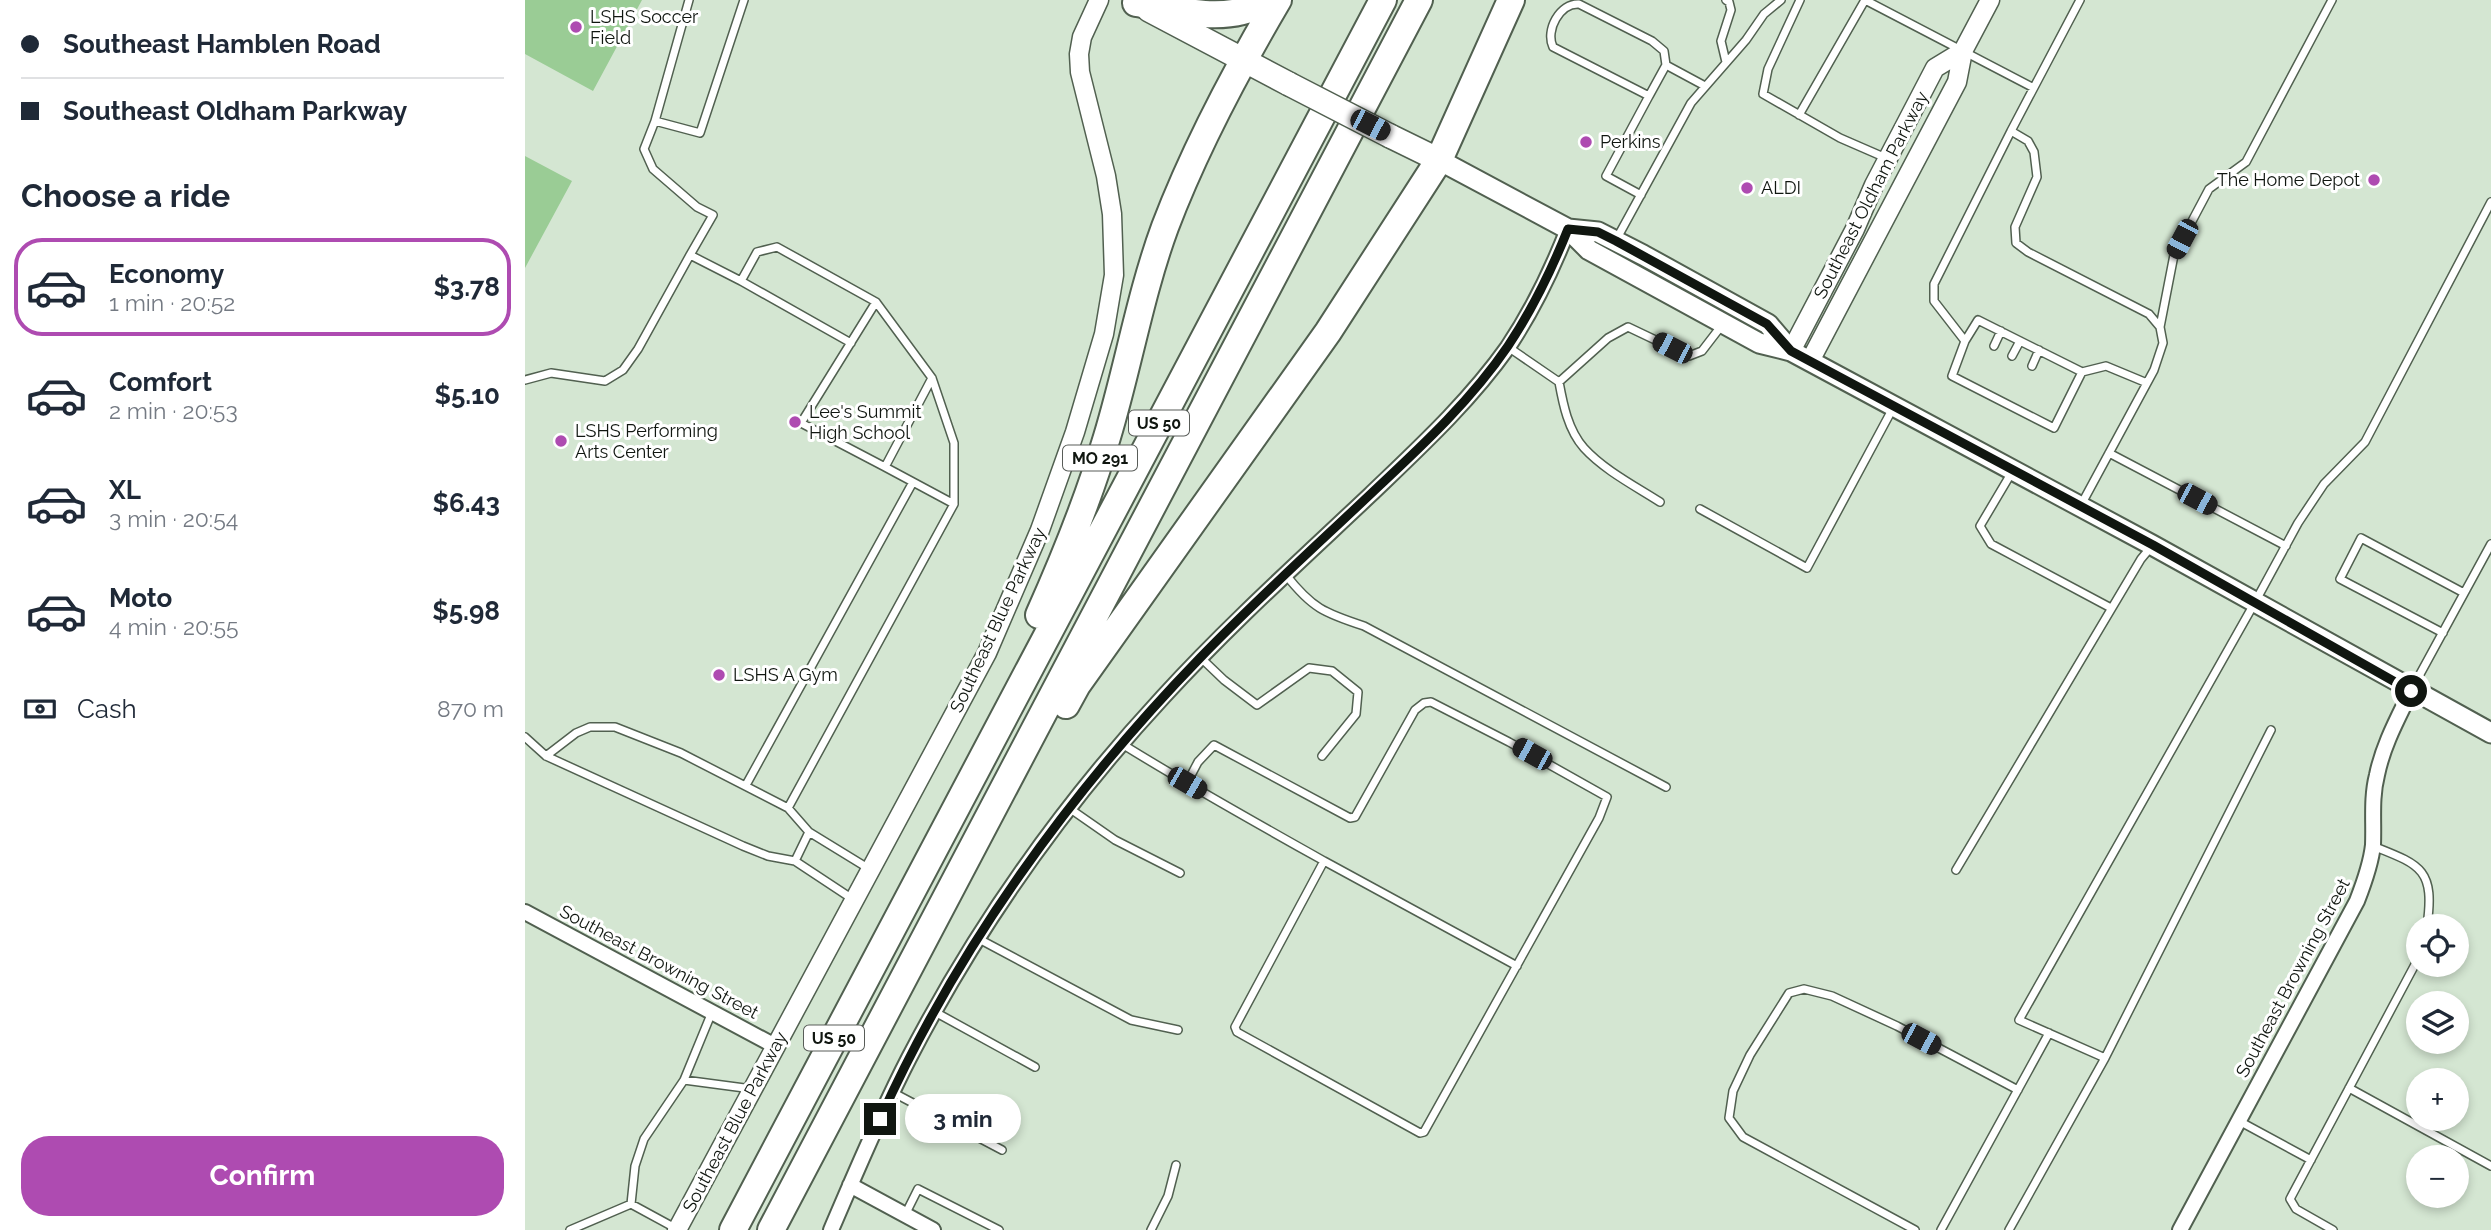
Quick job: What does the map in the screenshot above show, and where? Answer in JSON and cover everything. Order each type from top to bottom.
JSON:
[{"type":"highway","points":[[1132,2],[1202,15],[1255,9],[1268,0]]},
{"type":"highway","points":[[1244,59],[1278,0]]},
{"type":"highway","name":"US 50","points":[[733,1230],[1383,0]]},
{"type":"highway","name":"US 50","points":[[771,1230],[1419,0]]},
{"type":"highway","points":[[954,884],[972,877],[1077,685],[1328,332],[1439,160],[1511,0]]},
{"type":"highway","name":"MO 291","points":[[935,846],[932,826],[1016,667],[1055,581],[1107,437],[1164,230],[1189,166],[1244,59]]},
{"type":"main road","points":[[1132,2],[1568,229],[1590,250],[1759,344],[1791,351],[2153,545],[2254,604],[2491,733]]},
{"type":"main road","points":[[1568,229],[1598,232],[1616,241],[1767,324],[1791,351]]},
{"type":"street","name":"Southeast Blue Parkway","points":[[677,1229],[967,693],[1013,594],[1068,454],[1104,334],[1114,275],[1112,214],[1106,176],[1080,72],[1079,54],[1082,37],[1099,0]]},
{"type":"street","name":"Southeast Oldham Parkway","points":[[1810,362],[1957,82],[1963,51],[1990,0]]},
{"type":"street","name":"Southeast Oldham Parkway","points":[[1791,351],[1856,229],[1888,158],[1935,68],[1963,51]]},
{"type":"street","points":[[831,1230],[892,1092],[935,1012],[1007,894],[1069,808],[1121,744],[1200,657],[1421,447],[1479,385],[1508,347],[1536,297],[1568,229]]},
{"type":"street","name":"Southeast Browning Street","points":[[2180,1230],[2366,880],[2373,846],[2373,802],[2377,775],[2388,739],[2411,691]]},
{"type":"street","name":"Southeast Browning Street","points":[[525,912],[775,1046]]},
{"type":"street","points":[[850,1185],[933,1230]]},
{"type":"lane","points":[[525,380],[551,373],[605,381],[623,370],[639,349],[713,215],[697,207],[653,169],[644,149],[655,121],[689,0]]},
{"type":"lane","points":[[655,121],[699,132],[744,0]]},
{"type":"lane","points":[[1726,0],[1731,10],[1721,41],[1726,62]]},
{"type":"lane","points":[[1616,241],[1671,135],[1691,103],[1746,40],[1764,14],[1781,0]]},
{"type":"lane","points":[[1800,0],[1768,69],[1763,94],[1840,138],[1888,158]]},
{"type":"lane","points":[[1799,114],[1865,0],[2032,87]]},
{"type":"lane","points":[[1965,341],[1934,301],[1934,285],[2032,87],[2080,0]]},
{"type":"lane","points":[[2080,507],[2154,370],[2163,343],[2160,327],[2174,255],[2209,189],[2246,162],[2332,0]]},
{"type":"lane","points":[[1641,195],[1606,176],[1666,65],[1664,51],[1652,41],[1579,4],[1571,4],[1562,10],[1550,31],[1553,47],[1649,96]]},
{"type":"lane","points":[[1666,65],[1705,86]]},
{"type":"lane","points":[[2011,131],[2028,141],[2034,152],[2037,177],[2015,228],[2016,243],[2028,252],[2149,314],[2160,327]]},
{"type":"lane","points":[[2105,1058],[2019,1020],[2298,523],[2324,484],[2365,442],[2491,202]]},
{"type":"lane","points":[[741,281],[757,251],[777,247],[876,302],[932,378],[954,443],[954,503],[788,808]]},
{"type":"lane","points":[[690,255],[851,343]]},
{"type":"lane","points":[[876,302],[801,423],[954,503]]},
{"type":"lane","points":[[2083,372],[2054,428],[2013,402],[1992,392],[1972,387],[1952,376],[1965,341],[1977,320],[2083,372],[2106,366],[2147,383]]},
{"type":"lane","points":[[1559,382],[1608,338],[1628,327],[1689,356],[1702,351],[1723,324]]},
{"type":"lane","points":[[1994,346],[2001,331]]},
{"type":"lane","points":[[2012,356],[2020,341]]},
{"type":"lane","points":[[1508,347],[1559,382],[1564,412],[1583,447],[1660,502]]},
{"type":"lane","points":[[2032,366],[2039,351]]},
{"type":"lane","points":[[885,467],[932,378]]},
{"type":"lane","points":[[1972,387],[1977,379]]},
{"type":"lane","points":[[1700,509],[1807,568],[1893,407]]},
{"type":"lane","points":[[2109,453],[2286,545]]},
{"type":"lane","points":[[2013,471],[1980,526],[1991,544],[2111,608]]},
{"type":"lane","points":[[746,785],[913,482]]},
{"type":"lane","points":[[2443,632],[2340,579],[2361,538],[2464,593]]},
{"type":"lane","points":[[2411,691],[2491,544]]},
{"type":"lane","points":[[1956,870],[2111,608],[2141,559],[2153,545]]},
{"type":"lane","points":[[1286,575],[1305,599],[1332,615],[1364,626],[1666,786]]},
{"type":"lane","points":[[1200,657],[1224,680],[1257,705],[1309,668],[1332,671],[1358,692],[1356,713],[1322,757]]},
{"type":"lane","points":[[1187,783],[1196,766],[1214,745],[1350,818],[1355,817],[1415,710],[1424,703],[1431,702],[1607,797],[1606,806],[1425,1132],[1420,1133],[1396,1120],[1237,1032],[1235,1027],[1324,861]]},
{"type":"lane","points":[[546,756],[576,733],[590,727],[615,727],[681,753],[788,808],[809,832],[871,870]]},
{"type":"lane","points":[[2009,1230],[2105,1058],[2271,730]]},
{"type":"lane","points":[[525,737],[546,756],[743,846],[768,856],[795,861],[854,900]]},
{"type":"lane","points":[[1121,744],[1324,861],[1517,966]]},
{"type":"lane","points":[[1069,808],[1115,840],[1180,873]]},
{"type":"lane","points":[[795,861],[809,832]]},
{"type":"lane","points":[[2373,846],[2413,863],[2422,872],[2427,883],[2428,914]]},
{"type":"lane","points":[[979,939],[1131,1020],[1178,1030]]},
{"type":"lane","points":[[2333,1230],[2296,1209],[2290,1199],[2408,977]]},
{"type":"lane","points":[[1915,1230],[1743,1137],[1729,1118],[1733,1091],[1750,1055],[1790,993],[1804,989],[1832,996],[1897,1026],[2018,1090]]},
{"type":"lane","points":[[631,1203],[635,1166],[644,1139],[684,1080],[712,1012]]},
{"type":"lane","points":[[935,1012],[1035,1067]]},
{"type":"lane","points":[[1941,1230],[2049,1033]]},
{"type":"lane","points":[[684,1080],[752,1089]]},
{"type":"lane","points":[[2349,1088],[2491,1166]]},
{"type":"lane","points":[[892,1092],[1002,1150]]},
{"type":"lane","points":[[2239,1121],[2311,1160]]},
{"type":"lane","points":[[1151,1230],[1168,1196],[1176,1166]]},
{"type":"lane","points":[[905,1215],[918,1189],[999,1230]]},
{"type":"lane","points":[[631,1203],[677,1229]]},
{"type":"lane","points":[[571,1230],[631,1203]]},
{"type":"green space","name":"LSHS Soccer Field","points":[[525,0],[642,0],[593,91],[525,54]]},
{"type":"green space","points":[[525,156],[572,181],[525,268]]},
{"type":"place","name":"LSHS Soccer Field","points":[[576,27]]},
{"type":"place","name":"Perkins","points":[[1586,142]]},
{"type":"place","name":"The Home Depot","points":[[2374,180]]},
{"type":"place","name":"ALDI","points":[[1747,188]]},
{"type":"place","name":"Lee's Summit High School","points":[[795,422]]},
{"type":"place","name":"LSHS Performing Arts Center","points":[[561,441]]},
{"type":"place","name":"LSHS A Gym","points":[[719,675]]},
{"type":"route","points":[[880,1119],[911,1055],[958,972],[1007,894],[1069,808],[1123,742],[1200,657],[1421,447],[1479,385],[1524,321],[1559,253],[1568,229],[1598,232],[1643,255],[1767,324],[1791,351],[2153,545],[2411,691]]}]
